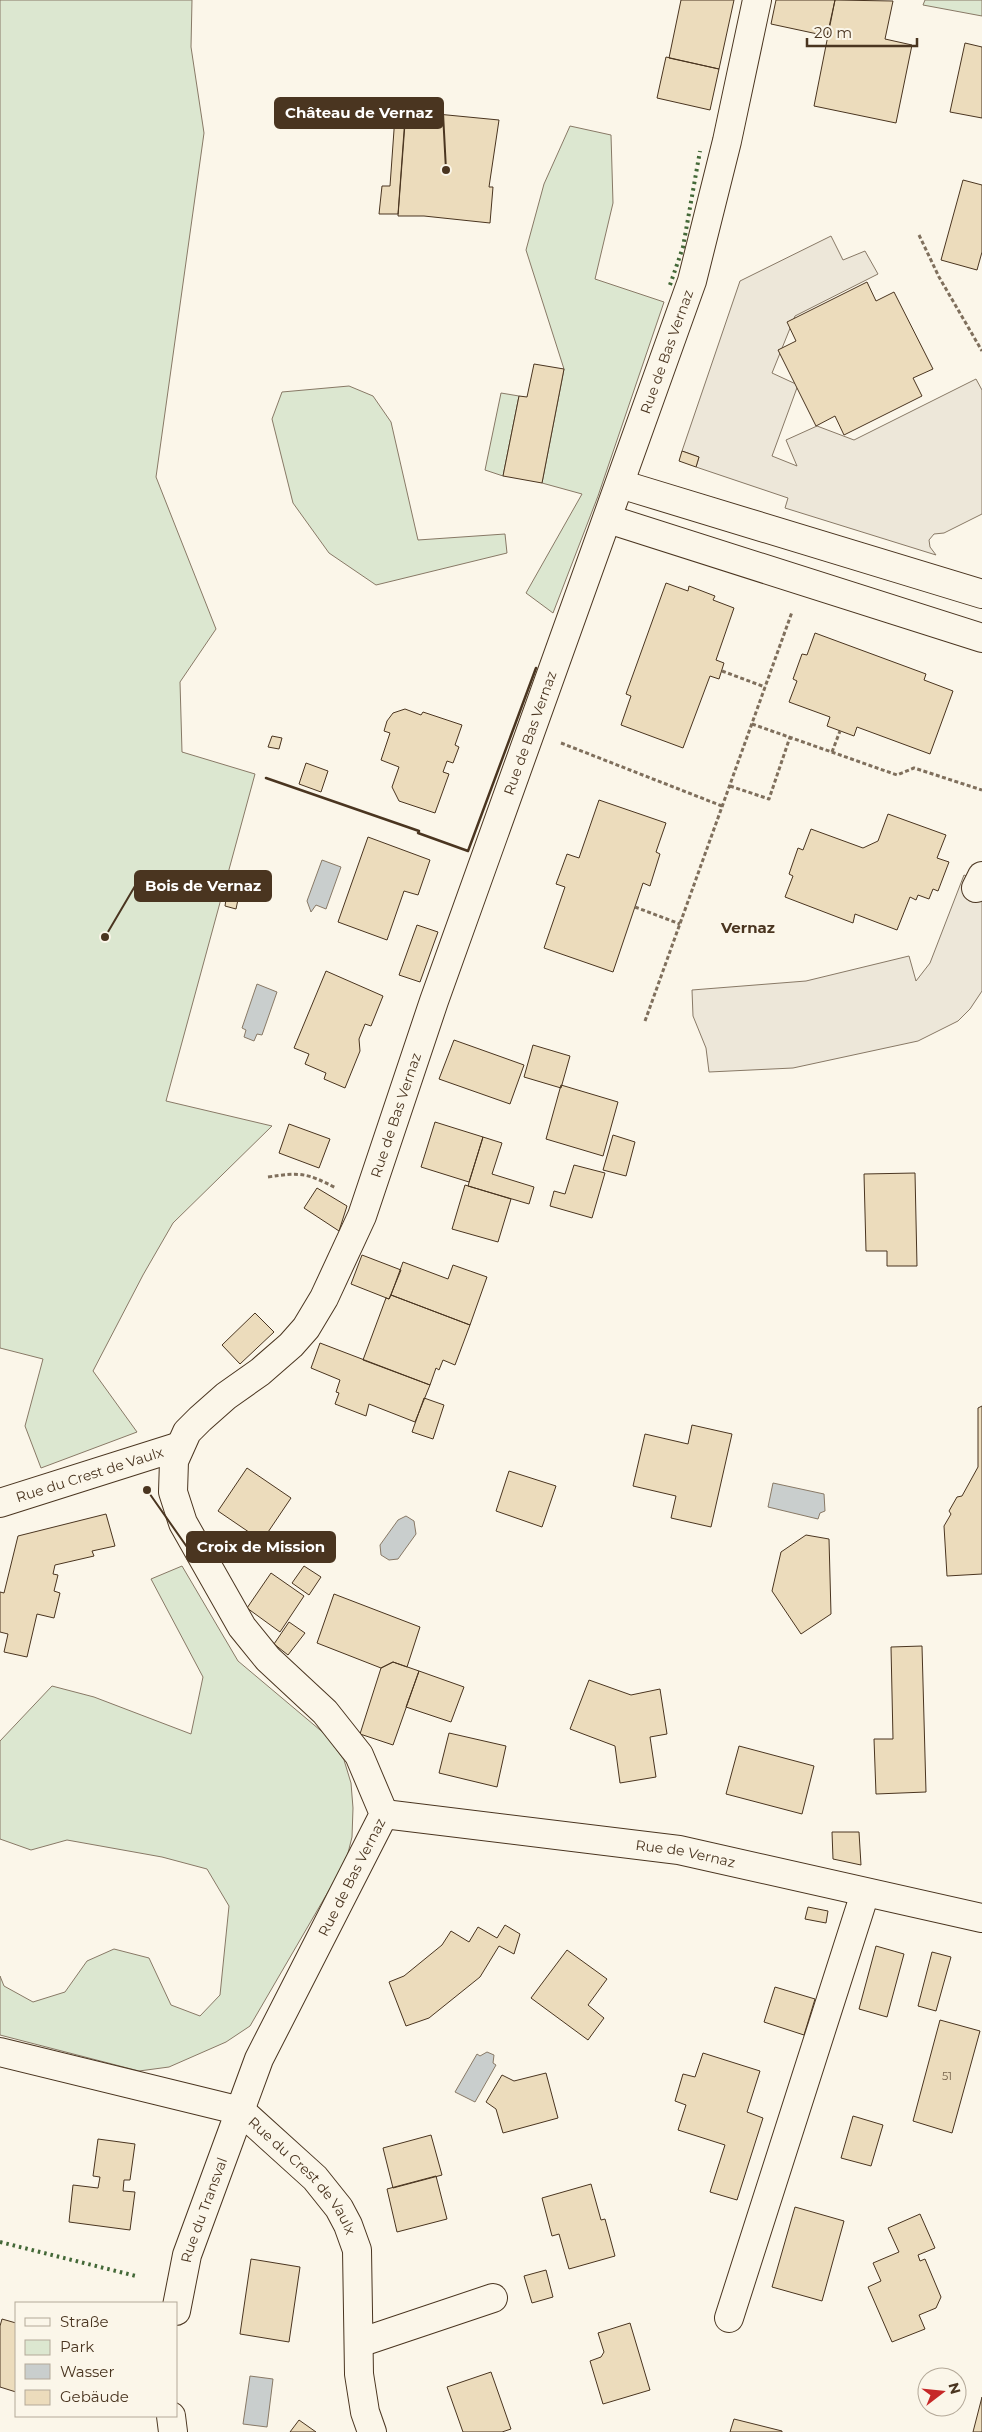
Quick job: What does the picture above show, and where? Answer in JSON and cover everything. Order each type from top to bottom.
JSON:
[{"type":"street","name":"Rue de Bas Vernaz","points":[[241,2110],[259,2060],[384,1814],[359,1755],[325,1712],[268,1659],[242,1627],[183,1523],[173,1492],[174,1461],[187,1432],[207,1413],[291,1346],[306,1328],[324,1298],[366,1203],[434,1001],[608,519],[702,248],[757,0]]},
{"type":"street","points":[[620,484],[982,594]]},
{"type":"street","points":[[608,519],[982,638]]},
{"type":"street","name":"Rue du Crest de Vaulx","points":[[0,1503],[180,1446]]},
{"type":"street","name":"Rue de Vernaz","points":[[384,1814],[679,1850],[982,1918]]},
{"type":"street","points":[[729,2318],[865,1893]]},
{"type":"street","name":"Rue du Crest de Vaulx","points":[[0,2052],[241,2110],[315,2178],[330,2194],[348,2225],[357,2250],[359,2374],[365,2412],[372,2432]]},
{"type":"street","name":"Rue du Transval","points":[[178,2302],[187,2255],[205,2201],[241,2110]]},
{"type":"street","points":[[359,2343],[493,2298]]},
{"type":"street","points":[[171,2417],[173,2432]]},
{"type":"path","points":[[919,235],[939,277],[982,351]]},
{"type":"path","points":[[644,1021],[804,581]]},
{"type":"path","points":[[722,672],[766,687]]},
{"type":"path","points":[[752,724],[897,775],[914,768],[982,790]]},
{"type":"path","points":[[530,731],[722,806]]},
{"type":"path","points":[[832,752],[840,731]]},
{"type":"path","points":[[730,786],[769,799],[790,737]]},
{"type":"path","points":[[635,907],[680,924]]},
{"type":"path","points":[[268,1177],[294,1173],[310,1175],[366,1203]]},
{"type":"green space","points":[[0,0],[192,0],[191,47],[204,133],[156,477],[216,629],[180,682],[182,752],[255,774],[166,1101],[272,1126],[173,1223],[143,1275],[93,1371],[137,1432],[41,1468],[25,1426],[43,1359],[0,1348]]},
{"type":"green space","points":[[925,0],[982,0],[982,16],[923,5]]},
{"type":"green space","points":[[570,126],[611,135],[613,203],[595,279],[664,302],[598,496],[553,613],[526,593],[582,494],[542,483],[564,369],[526,250],[544,184]]},
{"type":"green space","points":[[349,386],[373,396],[391,422],[418,540],[505,534],[507,553],[376,585],[329,553],[293,503],[272,419],[282,392]]},
{"type":"green space","points":[[501,393],[519,396],[503,476],[485,470]]},
{"type":"green space","points":[[182,1566],[238,1661],[326,1735],[344,1760],[351,1783],[353,1808],[352,1837],[346,1861],[250,2026],[226,2042],[169,2067],[139,2071],[0,2035],[0,1976],[4,1986],[33,2002],[65,1992],[87,1961],[114,1949],[149,1958],[171,2005],[200,2016],[220,1995],[229,1906],[207,1869],[162,1857],[67,1840],[31,1850],[0,1839],[0,1741],[52,1686],[94,1697],[191,1734],[203,1677],[151,1579]]},
{"type":"shaded area","points":[[831,236],[843,260],[865,251],[878,274],[795,316],[772,373],[798,385],[772,456],[797,466],[786,440],[817,426],[854,440],[976,379],[982,390],[982,514],[944,533],[934,534],[929,540],[930,547],[936,555],[785,508],[788,498],[696,467],[699,457],[682,451],[740,281]]},
{"type":"shaded area","points":[[964,875],[982,883],[982,991],[970,1009],[958,1021],[918,1041],[793,1068],[709,1072],[706,1048],[693,1016],[692,990],[806,981],[909,956],[916,981],[930,963]]},
{"type":"water","points":[[322,860],[341,867],[326,909],[316,905],[311,912],[307,901]]},
{"type":"water","points":[[257,984],[277,992],[262,1035],[257,1034],[254,1041],[244,1037],[246,1030],[242,1028]]},
{"type":"water","points":[[773,1483],[824,1494],[825,1511],[820,1513],[818,1519],[768,1507]]},
{"type":"water","points":[[406,1516],[414,1521],[416,1534],[398,1559],[389,1560],[381,1555],[380,1545],[398,1520]]},
{"type":"water","points":[[487,2052],[494,2055],[493,2063],[496,2065],[475,2102],[455,2092],[477,2054],[480,2056]]},
{"type":"water","points":[[250,2376],[273,2379],[267,2427],[243,2424]]},
{"type":"building","points":[[681,0],[734,0],[719,69],[669,58]]},
{"type":"building","points":[[776,0],[835,0],[827,36],[771,24]]},
{"type":"building","points":[[835,0],[893,1],[885,39],[912,45],[896,123],[814,106]]},
{"type":"building","points":[[965,43],[982,47],[982,118],[950,112]]},
{"type":"building","points":[[666,57],[719,69],[710,110],[657,98]]},
{"type":"building","points":[[406,111],[499,120],[489,187],[493,187],[490,223],[424,216],[398,216]]},
{"type":"building","points":[[395,116],[405,117],[398,214],[379,214],[382,186],[390,186]]},
{"type":"building","points":[[963,180],[982,185],[982,252],[977,270],[941,260]]},
{"type":"building","points":[[867,282],[876,301],[894,292],[933,369],[913,378],[922,396],[844,435],[835,416],[816,426],[778,350],[796,341],[787,322]]},
{"type":"building","points":[[534,364],[564,369],[542,483],[503,476],[519,396],[527,397]]},
{"type":"building","points":[[682,451],[699,457],[696,467],[679,461]]},
{"type":"building","points":[[666,583],[688,591],[689,586],[715,596],[713,600],[734,608],[716,660],[724,663],[719,679],[710,676],[683,748],[621,725],[631,696],[626,694]]},
{"type":"building","points":[[815,633],[926,674],[924,680],[953,691],[930,754],[857,727],[854,736],[827,726],[830,717],[789,702],[797,681],[793,679],[802,654],[807,655]]},
{"type":"building","points":[[405,709],[421,715],[423,712],[462,725],[455,745],[459,747],[453,763],[447,761],[443,772],[449,774],[435,813],[399,801],[392,787],[399,767],[381,760],[390,733],[384,731],[387,721],[393,713]]},
{"type":"building","points":[[272,736],[282,738],[279,749],[268,747]]},
{"type":"building","points":[[306,763],[328,771],[321,792],[299,784]]},
{"type":"building","points":[[599,800],[666,823],[656,852],[660,854],[650,886],[643,883],[613,972],[544,948],[565,887],[556,884],[567,854],[579,858]]},
{"type":"building","points":[[888,814],[946,835],[937,858],[949,862],[938,891],[933,889],[929,899],[918,895],[916,900],[910,897],[897,930],[855,914],[853,923],[785,897],[793,876],[789,874],[798,848],[803,850],[811,829],[863,848],[878,841]]},
{"type":"building","points":[[368,837],[430,860],[418,895],[404,891],[387,940],[338,922]]},
{"type":"building","points":[[227,893],[239,895],[236,909],[225,906]]},
{"type":"building","points":[[417,925],[438,932],[420,982],[399,975]]},
{"type":"building","points":[[326,971],[383,996],[371,1026],[365,1024],[359,1039],[360,1051],[345,1088],[324,1079],[326,1073],[305,1064],[309,1054],[294,1048]]},
{"type":"building","points":[[454,1040],[524,1065],[510,1104],[439,1079]]},
{"type":"building","points":[[533,1045],[570,1056],[561,1088],[524,1077]]},
{"type":"building","points":[[561,1085],[618,1102],[603,1156],[546,1139]]},
{"type":"building","points":[[435,1122],[483,1137],[469,1182],[421,1167]]},
{"type":"building","points":[[289,1124],[330,1139],[319,1168],[279,1153]]},
{"type":"building","points":[[613,1135],[635,1142],[626,1176],[603,1170]]},
{"type":"building","points":[[483,1137],[502,1143],[492,1174],[534,1187],[529,1204],[468,1186]]},
{"type":"building","points":[[574,1165],[605,1173],[592,1218],[550,1206],[554,1191],[565,1194]]},
{"type":"building","points":[[915,1173],[917,1266],[887,1266],[887,1251],[866,1251],[864,1174]]},
{"type":"building","points":[[465,1185],[511,1199],[498,1242],[452,1229]]},
{"type":"building","points":[[317,1188],[347,1206],[339,1231],[304,1208]]},
{"type":"building","points":[[362,1255],[401,1270],[389,1299],[351,1284]]},
{"type":"building","points":[[403,1262],[448,1279],[453,1265],[487,1277],[470,1325],[391,1295]]},
{"type":"building","points":[[391,1295],[470,1325],[455,1365],[443,1360],[439,1370],[436,1368],[430,1385],[363,1360],[386,1298],[389,1299]]},
{"type":"building","points":[[255,1313],[274,1332],[240,1364],[222,1345]]},
{"type":"building","points":[[320,1343],[430,1385],[415,1422],[369,1404],[366,1416],[335,1404],[339,1393],[336,1392],[340,1380],[311,1368]]},
{"type":"building","points":[[424,1398],[444,1405],[433,1439],[412,1432]]},
{"type":"building","points":[[982,1406],[982,1574],[947,1576],[944,1526],[951,1514],[949,1511],[957,1497],[962,1496],[978,1467],[978,1408]]},
{"type":"building","points":[[692,1425],[732,1434],[711,1527],[671,1518],[676,1496],[633,1486],[645,1434],[688,1444]]},
{"type":"building","points":[[247,1468],[291,1498],[262,1541],[218,1511]]},
{"type":"building","points":[[509,1471],[556,1486],[542,1527],[496,1511]]},
{"type":"building","points":[[106,1514],[115,1546],[92,1551],[94,1556],[55,1565],[53,1574],[58,1575],[54,1591],[60,1593],[54,1618],[37,1614],[27,1657],[4,1652],[8,1634],[0,1632],[0,1592],[4,1593],[18,1536]]},
{"type":"building","points":[[806,1535],[829,1539],[831,1614],[801,1634],[772,1591],[781,1552]]},
{"type":"building","points":[[304,1566],[321,1577],[309,1595],[292,1583]]},
{"type":"building","points":[[271,1573],[304,1596],[280,1632],[247,1608]]},
{"type":"building","points":[[334,1594],[420,1627],[407,1667],[393,1662],[381,1668],[317,1643]]},
{"type":"building","points":[[289,1622],[305,1633],[288,1655],[274,1644]]},
{"type":"building","points":[[922,1646],[926,1792],[876,1794],[874,1739],[893,1739],[891,1647]]},
{"type":"building","points":[[393,1662],[419,1671],[393,1745],[360,1734],[381,1668]]},
{"type":"building","points":[[419,1671],[464,1687],[451,1722],[406,1707]]},
{"type":"building","points":[[589,1680],[631,1695],[660,1689],[667,1734],[650,1737],[656,1777],[620,1783],[615,1746],[570,1729]]},
{"type":"building","points":[[449,1733],[506,1746],[497,1787],[439,1773]]},
{"type":"building","points":[[739,1746],[814,1766],[802,1814],[726,1794]]},
{"type":"building","points":[[832,1832],[859,1832],[861,1865],[833,1859]]},
{"type":"building","points":[[808,1907],[828,1911],[826,1923],[805,1919]]},
{"type":"building","points":[[505,1925],[520,1934],[514,1954],[499,1946],[480,1977],[429,2018],[406,2026],[389,1982],[404,1976],[442,1945],[451,1931],[469,1942],[478,1927],[497,1938]]},
{"type":"building","points":[[876,1946],[904,1954],[887,2017],[859,2009]]},
{"type":"building","points":[[567,1950],[607,1979],[588,2005],[604,2018],[588,2040],[531,1998]]},
{"type":"building","points":[[932,1952],[951,1957],[936,2011],[918,2006]]},
{"type":"building","points":[[775,1987],[815,1999],[804,2035],[764,2022]]},
{"type":"building","points":[[940,2020],[980,2031],[952,2133],[913,2121]]},
{"type":"building","points":[[703,2053],[760,2071],[747,2112],[763,2118],[737,2200],[710,2192],[725,2145],[678,2130],[686,2105],[675,2101],[683,2074],[695,2077]]},
{"type":"building","points":[[546,2073],[558,2118],[503,2133],[496,2109],[486,2102],[502,2075],[514,2081]]},
{"type":"building","points":[[853,2116],[883,2125],[871,2166],[841,2158]]},
{"type":"building","points":[[431,2135],[442,2175],[393,2188],[383,2148]]},
{"type":"building","points":[[98,2139],[135,2144],[130,2180],[124,2180],[123,2191],[135,2192],[130,2230],[69,2222],[73,2185],[98,2188],[100,2177],[93,2176]]},
{"type":"building","points":[[436,2176],[447,2219],[397,2232],[387,2189]]},
{"type":"building","points":[[591,2184],[601,2220],[605,2219],[615,2256],[569,2269],[559,2234],[552,2236],[542,2198]]},
{"type":"building","points":[[795,2207],[844,2221],[822,2301],[772,2287]]},
{"type":"building","points":[[920,2214],[935,2248],[918,2255],[920,2261],[925,2259],[941,2297],[936,2308],[919,2315],[925,2329],[892,2342],[868,2287],[881,2281],[873,2263],[899,2252],[888,2228]]},
{"type":"building","points":[[251,2259],[300,2267],[289,2342],[240,2334]]},
{"type":"building","points":[[546,2270],[553,2297],[532,2303],[524,2276]]},
{"type":"building","points":[[2,2319],[15,2323],[15,2392],[0,2387],[0,2326]]},
{"type":"building","points":[[630,2323],[650,2390],[603,2404],[590,2361],[601,2357],[604,2352],[598,2333]]},
{"type":"building","points":[[491,2372],[511,2429],[502,2432],[463,2432],[447,2387]]},
{"type":"building","points":[[982,2397],[982,2432],[973,2432]]},
{"type":"building","points":[[734,2419],[782,2431],[782,2432],[730,2432]]},
{"type":"building","points":[[299,2420],[316,2432],[290,2432]]},
{"type":"hedge","points":[[670,285],[683,247],[700,151]]},
{"type":"hedge","points":[[0,2242],[136,2276]]},
{"type":"wall","points":[[266,778],[419,831],[418,833],[468,851],[536,668]]},
{"type":"place","name":"Château de Vernaz","points":[[446,170]]},
{"type":"place","name":"Bois de Vernaz","points":[[105,937]]},
{"type":"place","name":"Croix de Mission","points":[[147,1490]]},
{"type":"district","name":"Vernaz","points":[[748,928]]}]
